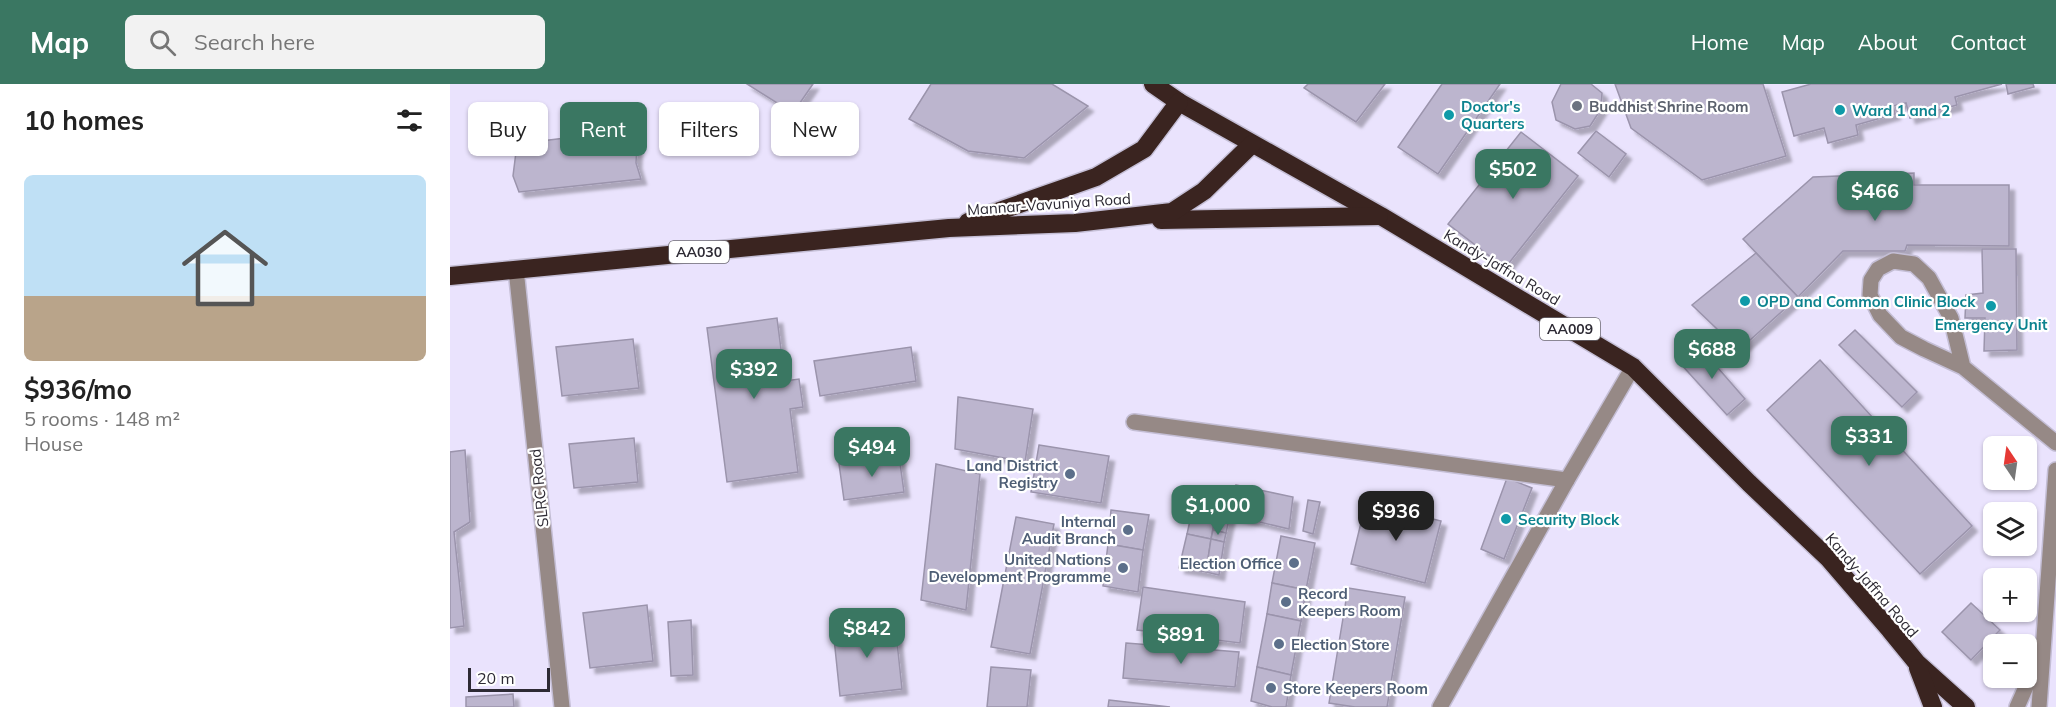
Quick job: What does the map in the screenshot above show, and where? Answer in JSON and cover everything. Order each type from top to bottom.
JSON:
[{"type":"highway","name":"Kandy-Jaffna Road","points":[[1153,84],[1179,102],[1381,216],[1633,367],[1828,558],[1917,663],[1966,707]]},
{"type":"highway","name":"Mannar-Vavuniya Road","points":[[949,228],[1096,177],[1144,149],[1179,102]]},
{"type":"highway","name":"Mannar-Vavuniya Road","points":[[949,228],[1075,223],[1172,212],[1204,191],[1252,144]]},
{"type":"highway","points":[[1075,223],[1381,216]]},
{"type":"highway","name":"AA030","points":[[450,276],[949,228]]},
{"type":"highway","name":"Kandy-Jaffna Road","points":[[1917,663],[1933,707]]},
{"type":"street","points":[[1963,367],[1951,318],[1929,278],[1914,264],[1893,261],[1878,269],[1871,280],[1870,295],[1880,315],[1901,337],[1963,367],[2056,443]]},
{"type":"street","name":"SLRC Road","points":[[516,269],[562,707]]},
{"type":"street","points":[[1440,707],[1633,367]]},
{"type":"street","points":[[1134,422],[1567,480]]},
{"type":"street","points":[[2039,707],[2056,470]]},
{"type":"street","points":[[2017,707],[2042,652]]},
{"type":"building","points":[[747,84],[813,84],[801,102],[776,102]]},
{"type":"building","points":[[931,84],[1052,84],[1088,106],[1024,158],[968,151],[909,119]]},
{"type":"building","points":[[1308,84],[1385,84],[1356,122],[1304,88]]},
{"type":"building","name":"Doctor's Quarters","points":[[1442,84],[1500,84],[1438,174],[1398,147]]},
{"type":"building","name":"Buddhist Shrine Room","points":[[1561,84],[1591,84],[1602,93],[1601,109],[1590,126],[1575,129],[1556,120],[1552,102]]},
{"type":"building","points":[[1615,84],[1763,84],[1786,156],[1702,180],[1631,128]]},
{"type":"building","name":"Ward 1 and 2","points":[[1811,84],[2002,84],[1955,97],[1957,105],[1910,118],[1906,103],[1893,106],[1895,114],[1856,125],[1858,135],[1828,143],[1824,128],[1794,136],[1782,92]]},
{"type":"building","points":[[2006,84],[2033,84],[2034,87],[2008,94]]},
{"type":"building","points":[[1596,131],[1626,154],[1609,177],[1578,153]]},
{"type":"building","points":[[1521,132],[1578,176],[1505,268],[1448,224]]},
{"type":"building","points":[[560,139],[560,156],[636,156],[641,179],[519,192],[513,176],[516,156],[548,156],[548,140]]},
{"type":"building","points":[[1914,173],[1914,185],[2009,185],[2009,246],[1907,245],[1905,251],[1843,251],[1798,297],[1743,239],[1813,177]]},
{"type":"building","name":"Emergency Unit","points":[[1982,249],[2016,249],[2017,350],[1984,351],[1985,318],[1965,318],[1966,295],[1983,293]]},
{"type":"building","name":"OPD and Common Clinic Block","points":[[1756,253],[1798,297],[1739,350],[1692,305]]},
{"type":"building","points":[[777,318],[785,381],[799,379],[803,407],[790,409],[798,472],[727,482],[707,328]]},
{"type":"building","points":[[1855,330],[1917,392],[1902,407],[1839,345]]},
{"type":"building","points":[[633,339],[639,388],[562,396],[556,347]]},
{"type":"building","points":[[1698,345],[1745,399],[1727,415],[1679,362]]},
{"type":"building","points":[[911,347],[916,381],[820,396],[814,361]]},
{"type":"building","points":[[1820,360],[1972,526],[1920,574],[1767,410]]},
{"type":"building","points":[[958,397],[1033,409],[1025,462],[955,449]]},
{"type":"building","points":[[634,438],[638,482],[574,488],[569,444]]},
{"type":"building","name":"Land District Registry","points":[[1039,445],[1109,456],[1101,503],[1031,492]]},
{"type":"building","points":[[465,450],[470,522],[454,532],[464,626],[450,628],[450,452]]},
{"type":"building","points":[[899,456],[904,492],[844,500],[839,464]]},
{"type":"building","points":[[936,464],[980,474],[966,610],[921,600]]},
{"type":"building","name":"Security Block","points":[[1507,478],[1532,488],[1504,559],[1481,549]]},
{"type":"building","points":[[1236,485],[1293,497],[1289,529],[1230,515]]},
{"type":"building","points":[[1308,500],[1320,502],[1313,534],[1303,531]]},
{"type":"building","points":[[1366,502],[1441,521],[1425,583],[1351,564]]},
{"type":"building","points":[[1193,507],[1216,512],[1211,539],[1187,534]]},
{"type":"building","name":"Internal Audit Branch","points":[[1111,510],[1149,515],[1143,550],[1108,544]]},
{"type":"building","points":[[1216,512],[1230,515],[1226,533],[1213,530]]},
{"type":"building","points":[[1016,517],[1054,524],[1030,654],[991,647]]},
{"type":"building","points":[[1213,530],[1226,533],[1224,542],[1211,539]]},
{"type":"building","points":[[1187,534],[1211,539],[1206,572],[1179,568]]},
{"type":"building","name":"Election Office","points":[[1281,536],[1315,543],[1306,590],[1272,583]]},
{"type":"building","points":[[1211,539],[1224,542],[1219,575],[1206,572]]},
{"type":"building","name":"United Nations Development Programme","points":[[1108,544],[1143,550],[1138,592],[1103,586]]},
{"type":"building","name":"Record Keepers Room","points":[[1272,583],[1306,590],[1301,621],[1267,614]]},
{"type":"building","points":[[1143,587],[1245,602],[1240,643],[1137,630]]},
{"type":"building","points":[[1348,588],[1405,597],[1387,707],[1355,707],[1329,703]]},
{"type":"building","points":[[1971,603],[1983,614],[1983,622],[1991,622],[2000,630],[1996,634],[1983,634],[1983,648],[1971,660],[1942,632]]},
{"type":"building","points":[[647,605],[653,661],[590,668],[583,613]]},
{"type":"building","name":"Election Store","points":[[1267,614],[1301,621],[1291,675],[1257,667]]},
{"type":"building","points":[[691,620],[693,675],[671,676],[668,622]]},
{"type":"building","points":[[895,623],[902,689],[840,696],[833,629]]},
{"type":"building","points":[[1126,643],[1239,652],[1235,687],[1123,678]]},
{"type":"building","points":[[991,667],[1031,670],[1027,707],[987,707]]},
{"type":"building","name":"Store Keepers Room","points":[[1257,667],[1291,675],[1286,707],[1272,707],[1251,701]]},
{"type":"building","points":[[513,694],[514,707],[466,707],[466,697]]},
{"type":"building","points":[[1109,700],[1170,707],[1108,707]]},
{"type":"place","name":"Buddhist Shrine Room","points":[[1577,106]]},
{"type":"place","name":"Ward 1 and 2","points":[[1840,110]]},
{"type":"place","name":"Doctor's Quarters","points":[[1449,115]]},
{"type":"place","name":"OPD and Common Clinic Block","points":[[1745,301]]},
{"type":"place","name":"Emergency Unit","points":[[1991,306]]},
{"type":"place","name":"Land District Registry","points":[[1070,474]]},
{"type":"place","name":"Security Block","points":[[1506,519]]},
{"type":"place","name":"Internal Audit Branch","points":[[1128,530]]},
{"type":"place","name":"Election Office","points":[[1294,563]]},
{"type":"place","name":"United Nations Development Programme","points":[[1123,568]]},
{"type":"place","name":"Record Keepers Room","points":[[1286,602]]},
{"type":"place","name":"Election Store","points":[[1279,644]]},
{"type":"place","name":"Store Keepers Room","points":[[1271,688]]}]
